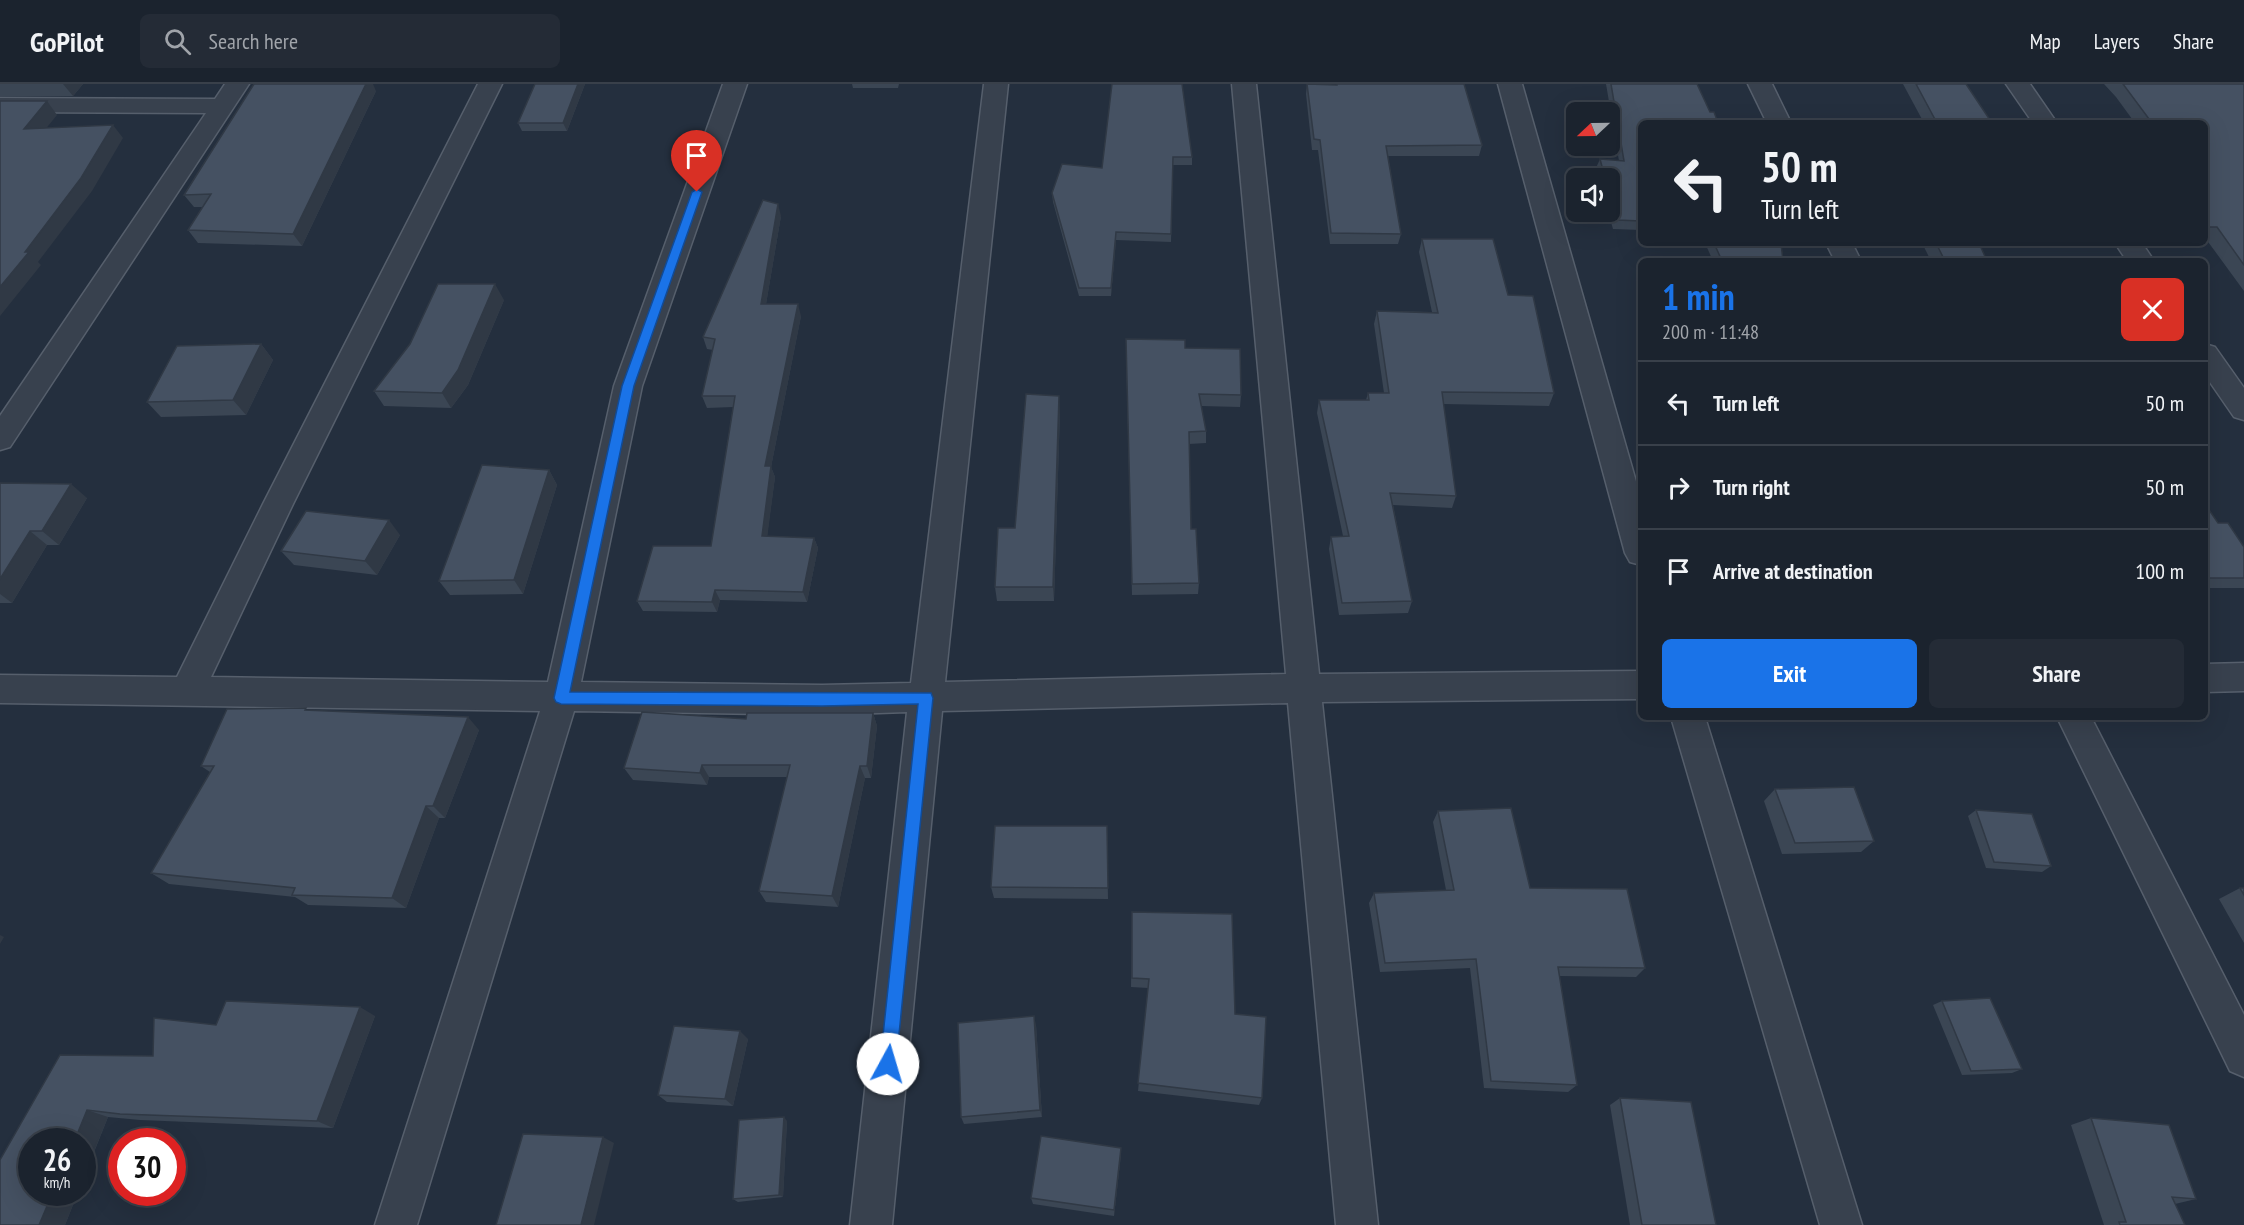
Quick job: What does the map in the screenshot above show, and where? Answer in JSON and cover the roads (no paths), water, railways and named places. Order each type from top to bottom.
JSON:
[{"type":"street","points":[[0,439],[237,84]]},
{"type":"street","points":[[187,692],[278,504],[490,84]]},
{"type":"street","points":[[396,1225],[561,698],[628,386],[735,84]]},
{"type":"street","points":[[872,1225],[926,698],[996,84]]},
{"type":"street","points":[[1244,84],[1357,1225]]},
{"type":"street","points":[[1510,84],[1638,542]]},
{"type":"street","points":[[1760,84],[1778,120]]},
{"type":"street","points":[[2018,84],[2043,120]]},
{"type":"street","points":[[0,105],[224,106]]},
{"type":"street","points":[[2208,358],[2244,410]]},
{"type":"street","points":[[2208,678],[2244,677]]},
{"type":"street","points":[[0,689],[822,700],[1304,688],[1638,685]]},
{"type":"street","points":[[1689,720],[1841,1225]]},
{"type":"street","points":[[2076,720],[2244,1057]]}]
